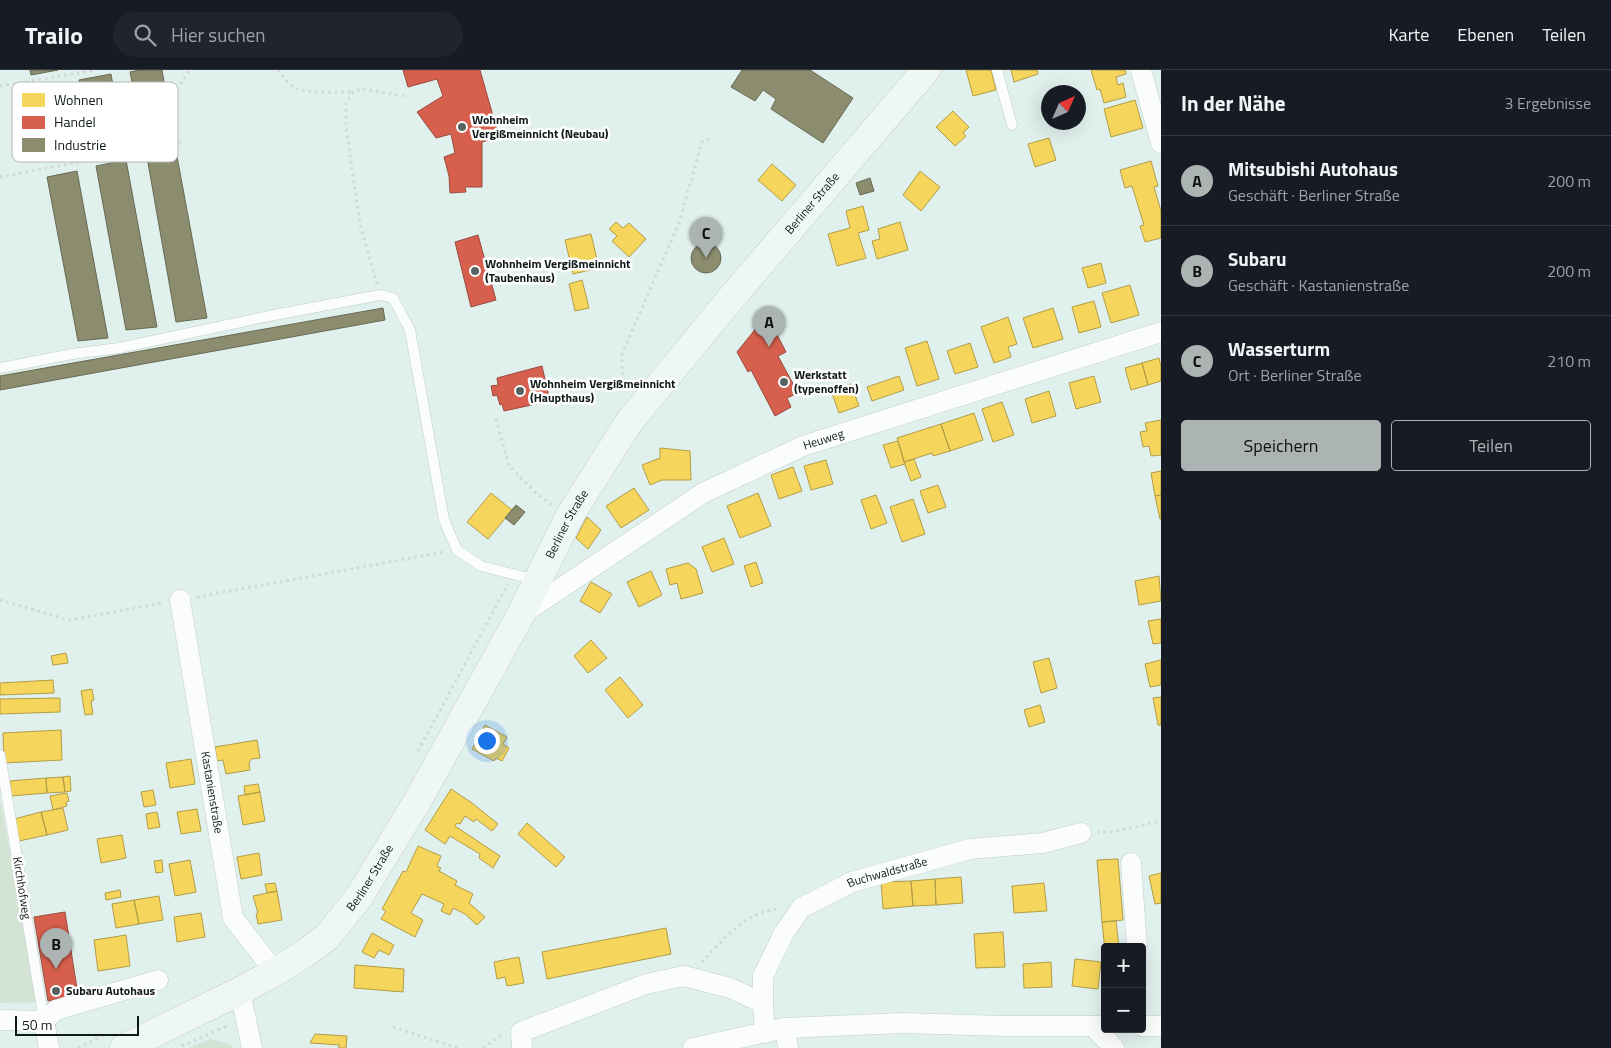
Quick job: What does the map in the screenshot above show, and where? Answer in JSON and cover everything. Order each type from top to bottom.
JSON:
[{"type":"main road","name":"Berliner Straße","points":[[124,1048],[240,991],[275,972],[327,938],[359,898],[418,800],[520,616],[569,517],[629,422],[733,296],[926,70]]},
{"type":"street","points":[[1141,70],[1161,142]]},
{"type":"street","name":"Heuweg","points":[[520,616],[703,493],[803,446],[1161,332]]},
{"type":"street","name":"Kastanienstraße","points":[[180,600],[233,918],[275,972]]},
{"type":"street","name":"Buchwaldstraße","points":[[765,1033],[763,976],[784,933],[801,908],[852,882],[970,848],[1043,843],[1081,833]]},
{"type":"street","points":[[1131,863],[1137,943]]},
{"type":"street","points":[[521,1040],[646,984],[684,976],[730,988],[763,1003]]},
{"type":"street","points":[[0,1020],[44,1021],[56,1010],[158,980]]},
{"type":"street","points":[[240,991],[252,1048]]},
{"type":"street","points":[[44,1021],[49,1048]]},
{"type":"street","points":[[694,1048],[765,1033],[787,1038],[902,1023],[1099,1026],[1114,1048]]},
{"type":"street","points":[[1146,1025],[1161,1026]]},
{"type":"lane","points":[[997,70],[1012,125]]},
{"type":"lane","points":[[0,368],[72,354],[119,348],[380,295],[394,298],[410,330],[444,520],[457,550],[481,566],[538,581]]},
{"type":"lane","name":"Kirchhofweg","points":[[0,755],[44,1021]]},
{"type":"path","points":[[24,82],[96,70]]},
{"type":"path","points":[[178,89],[190,70]]},
{"type":"path","points":[[278,70],[283,78],[296,88],[311,91],[353,92],[362,89],[404,96]]},
{"type":"path","points":[[353,92],[346,104],[346,126],[360,224],[380,295]]},
{"type":"path","points":[[625,381],[622,370],[622,354],[679,222],[702,142],[712,138]]},
{"type":"path","points":[[178,143],[182,142]]},
{"type":"path","points":[[0,177],[78,162]]},
{"type":"path","points":[[496,419],[509,466],[535,492],[569,517]]},
{"type":"path","points":[[0,600],[70,620],[457,550]]},
{"type":"path","points":[[1081,833],[1112,832],[1161,821]]},
{"type":"path","points":[[684,976],[700,964],[726,936],[746,920],[772,909],[801,908]]},
{"type":"path","points":[[393,1027],[458,1048]]},
{"type":"path","points":[[483,1048],[501,1034],[521,1040]]},
{"type":"green space","points":[[0,798],[37,1002],[0,1003]]},
{"type":"green space","points":[[210,1039],[230,1044],[233,1048],[189,1048]]},
{"type":"building: Wohnen","points":[[966,70],[991,70],[996,90],[973,96]]},
{"type":"building: Wohnen","points":[[1011,70],[1037,70],[1038,74],[1014,82]]},
{"type":"building: Wohnen","points":[[1091,70],[1125,70],[1126,74],[1116,77],[1118,85],[1123,83],[1126,97],[1104,103],[1100,89],[1097,90]]},
{"type":"building: Wohnen","points":[[1135,100],[1143,128],[1111,137],[1104,109]]},
{"type":"building: Wohnen","points":[[953,111],[969,127],[963,133],[966,136],[955,146],[936,127]]},
{"type":"building: Wohnen","points":[[1049,138],[1056,160],[1035,167],[1028,144]]},
{"type":"building: Wohnen","points":[[1151,161],[1158,186],[1154,187],[1161,211],[1161,238],[1145,242],[1140,226],[1144,225],[1132,186],[1125,188],[1120,170]]},
{"type":"building: Wohnen","points":[[772,164],[796,185],[782,201],[758,180]]},
{"type":"building: Wohnen","points":[[920,171],[940,187],[921,211],[903,195]]},
{"type":"building: Wohnen","points":[[863,206],[869,230],[858,233],[866,258],[837,266],[828,234],[850,228],[846,211]]},
{"type":"building: Wohnen","points":[[616,222],[623,228],[629,223],[646,239],[629,257],[612,241],[617,236],[609,229]]},
{"type":"building: Wohnen","points":[[900,222],[908,250],[877,259],[872,241],[880,239],[878,229]]},
{"type":"building: Wohnen","points":[[591,234],[599,268],[573,274],[565,240]]},
{"type":"building: Wohnen","points":[[1101,263],[1106,283],[1088,288],[1082,268]]},
{"type":"building: Wohnen","points":[[582,280],[589,308],[575,311],[569,284]]},
{"type":"building: Wohnen","points":[[1130,285],[1139,315],[1111,323],[1102,293]]},
{"type":"building: Wohnen","points":[[1094,301],[1101,327],[1079,333],[1072,307]]},
{"type":"building: Wohnen","points":[[1053,308],[1063,339],[1033,348],[1023,318]]},
{"type":"building: Wohnen","points":[[1008,317],[1017,344],[1008,347],[1011,357],[994,363],[981,327]]},
{"type":"building: Wohnen","points":[[927,341],[939,379],[917,386],[905,348]]},
{"type":"building: Wohnen","points":[[970,343],[978,367],[955,374],[947,351]]},
{"type":"building: Wohnen","points":[[1159,358],[1161,381],[1148,385],[1142,363]]},
{"type":"building: Wohnen","points":[[1142,363],[1148,385],[1131,390],[1125,368]]},
{"type":"building: Wohnen","points":[[899,376],[904,390],[872,401],[867,387]]},
{"type":"building: Wohnen","points":[[1094,376],[1101,402],[1076,409],[1069,383]]},
{"type":"building: Wohnen","points":[[851,384],[859,406],[839,413],[831,391]]},
{"type":"building: Wohnen","points":[[1049,391],[1056,416],[1032,423],[1025,399]]},
{"type":"building: Wohnen","points":[[1002,402],[1014,435],[993,442],[982,409]]},
{"type":"building: Wohnen","points":[[974,413],[983,440],[950,451],[941,424]]},
{"type":"building: Wohnen","points":[[1161,420],[1161,455],[1151,456],[1149,446],[1143,447],[1140,432],[1147,431],[1145,423]]},
{"type":"building: Wohnen","points":[[941,424],[950,451],[933,456],[932,453],[904,462],[897,438]]},
{"type":"building: Wohnen","points":[[898,441],[905,464],[891,468],[883,445]]},
{"type":"building: Wohnen","points":[[660,448],[690,451],[691,480],[662,480],[650,485],[642,465],[660,458]]},
{"type":"building: Wohnen","points":[[914,459],[921,477],[911,481],[904,462]]},
{"type":"building: Wohnen","points":[[826,460],[833,484],[811,490],[804,466]]},
{"type":"building: Wohnen","points":[[793,467],[802,491],[779,499],[771,475]]},
{"type":"building: Wohnen","points":[[1161,471],[1161,495],[1155,496],[1151,473]]},
{"type":"building: Wohnen","points":[[938,485],[946,507],[928,513],[920,491]]},
{"type":"building: Wohnen","points":[[634,488],[649,510],[621,528],[606,506]]},
{"type":"building: Wohnen","points":[[491,493],[512,510],[488,539],[467,522]]},
{"type":"building: Wohnen","points":[[758,493],[771,526],[740,538],[727,506]]},
{"type":"building: Wohnen","points":[[876,495],[887,523],[871,529],[861,500]]},
{"type":"building: Wohnen","points":[[1161,495],[1161,519],[1160,519],[1155,496]]},
{"type":"building: Wohnen","points":[[913,499],[925,534],[902,542],[890,507]]},
{"type":"building: Wohnen","points":[[587,517],[601,530],[588,549],[576,538]]},
{"type":"building: Wohnen","points":[[724,538],[734,564],[712,572],[702,547]]},
{"type":"building: Wohnen","points":[[756,562],[763,583],[751,587],[744,566]]},
{"type":"building: Wohnen","points":[[688,563],[696,569],[703,593],[681,599],[677,583],[670,585],[666,569]]},
{"type":"building: Wohnen","points":[[651,571],[662,595],[639,607],[627,582]]},
{"type":"building: Wohnen","points":[[1159,576],[1161,601],[1139,605],[1135,581]]},
{"type":"building: Wohnen","points":[[591,582],[612,594],[600,613],[580,601]]},
{"type":"building: Wohnen","points":[[1161,619],[1161,643],[1153,644],[1148,621]]},
{"type":"building: Wohnen","points":[[591,640],[607,658],[588,673],[574,656]]},
{"type":"building: Wohnen","points":[[66,653],[68,663],[53,665],[51,656]]},
{"type":"building: Wohnen","points":[[1049,658],[1057,688],[1041,693],[1033,662]]},
{"type":"building: Wohnen","points":[[1161,660],[1161,685],[1150,687],[1145,664]]},
{"type":"building: Wohnen","points":[[620,677],[643,705],[628,718],[605,690]]},
{"type":"building: Wohnen","points":[[53,680],[54,693],[0,695],[0,683]]},
{"type":"building: Wohnen","points":[[92,689],[94,700],[91,701],[93,714],[85,715],[81,691]]},
{"type":"building: Wohnen","points":[[1161,697],[1161,725],[1158,725],[1153,698]]},
{"type":"building: Wohnen","points":[[60,698],[60,712],[0,714],[0,699]]},
{"type":"building: Wohnen","points":[[1040,705],[1045,722],[1029,727],[1024,710]]},
{"type":"building: Wohnen","points":[[485,725],[507,737],[503,744],[509,748],[502,761],[496,758],[494,761],[472,749]]},
{"type":"building: Wohnen","points":[[61,730],[62,760],[4,763],[3,733]]},
{"type":"building: Wohnen","points":[[257,740],[260,758],[251,759],[249,763],[250,770],[226,774],[223,760],[217,761],[215,747]]},
{"type":"building: Wohnen","points":[[191,759],[195,784],[170,788],[166,763]]},
{"type":"building: Wohnen","points":[[70,776],[71,791],[65,792],[63,777]]},
{"type":"building: Wohnen","points":[[63,777],[65,792],[47,793],[46,778]]},
{"type":"building: Wohnen","points":[[46,778],[47,793],[11,796],[10,781]]},
{"type":"building: Wohnen","points":[[258,784],[260,792],[245,795],[244,786]]},
{"type":"building: Wohnen","points":[[451,789],[498,824],[492,831],[476,819],[474,822],[465,816],[460,824],[457,823],[455,826],[500,856],[493,868],[479,858],[480,854],[450,836],[445,844],[425,830]]},
{"type":"building: Wohnen","points":[[153,790],[156,805],[144,807],[141,792]]},
{"type":"building: Wohnen","points":[[260,792],[265,821],[243,825],[238,796]]},
{"type":"building: Wohnen","points":[[67,793],[69,801],[66,802],[67,806],[53,810],[50,796]]},
{"type":"building: Wohnen","points":[[63,808],[68,830],[47,835],[41,812]]},
{"type":"building: Wohnen","points":[[197,809],[201,831],[181,834],[177,812]]},
{"type":"building: Wohnen","points":[[41,812],[47,835],[19,841],[14,819]]},
{"type":"building: Wohnen","points":[[157,812],[160,827],[148,829],[146,814]]},
{"type":"building: Wohnen","points":[[527,823],[565,857],[556,867],[518,834]]},
{"type":"building: Wohnen","points":[[122,835],[126,858],[101,863],[97,839]]},
{"type":"building: Wohnen","points":[[418,846],[441,856],[437,866],[441,868],[439,871],[457,881],[455,885],[473,894],[469,903],[485,917],[477,925],[465,914],[453,908],[450,915],[441,911],[444,904],[422,894],[411,913],[423,920],[415,937],[381,919],[386,911],[382,909],[403,871],[406,872]]},
{"type":"building: Wohnen","points":[[259,853],[262,875],[241,879],[237,857]]},
{"type":"building: Wohnen","points":[[1118,859],[1123,920],[1102,922],[1097,860]]},
{"type":"building: Wohnen","points":[[162,860],[163,872],[156,873],[154,861]]},
{"type":"building: Wohnen","points":[[190,860],[196,892],[175,896],[169,864]]},
{"type":"building: Wohnen","points":[[1161,873],[1161,903],[1155,904],[1149,876]]},
{"type":"building: Wohnen","points":[[961,877],[963,903],[936,905],[935,879]]},
{"type":"building: Wohnen","points":[[935,879],[936,905],[913,906],[911,881]]},
{"type":"building: Wohnen","points":[[911,881],[913,906],[883,909],[881,882]]},
{"type":"building: Wohnen","points":[[275,883],[277,891],[267,893],[265,884]]},
{"type":"building: Wohnen","points":[[1044,883],[1047,911],[1014,913],[1012,886]]},
{"type":"building: Wohnen","points":[[120,890],[121,897],[106,900],[105,893]]},
{"type":"building: Wohnen","points":[[277,891],[282,920],[258,924],[256,914],[258,913],[253,896]]},
{"type":"building: Wohnen","points":[[159,896],[163,920],[139,924],[134,900]]},
{"type":"building: Wohnen","points":[[134,900],[139,924],[116,928],[112,904]]},
{"type":"building: Wohnen","points":[[201,913],[205,937],[177,942],[174,917]]},
{"type":"building: Wohnen","points":[[1116,921],[1119,943],[1104,943],[1102,922]]},
{"type":"building: Wohnen","points":[[666,928],[671,954],[547,979],[542,952]]},
{"type":"building: Wohnen","points":[[1003,932],[1005,967],[976,968],[974,934]]},
{"type":"building: Wohnen","points":[[372,933],[394,945],[389,955],[379,950],[374,958],[362,952]]},
{"type":"building: Wohnen","points":[[126,935],[130,966],[98,971],[94,940]]},
{"type":"building: Wohnen","points":[[519,957],[524,983],[507,986],[505,977],[497,979],[494,962]]},
{"type":"building: Wohnen","points":[[1075,959],[1101,962],[1098,989],[1072,986]]},
{"type":"building: Wohnen","points":[[1051,962],[1052,987],[1024,988],[1023,964]]},
{"type":"building: Wohnen","points":[[355,965],[404,969],[403,992],[354,988]]},
{"type":"building: Wohnen","points":[[315,1034],[347,1036],[346,1048],[338,1048],[340,1045],[310,1043]]},
{"type":"building: Handel","name":"Wohnheim Vergißmeinnicht (Neubau)","points":[[403,70],[480,70],[499,137],[482,142],[482,187],[465,187],[466,192],[450,193],[449,176],[444,157],[455,153],[451,134],[436,138],[417,112],[443,96],[437,79],[408,87]]},
{"type":"building: Handel","name":"Wohnheim Vergißmeinnicht (Taubenhaus)","points":[[478,235],[496,300],[471,307],[455,242]]},
{"type":"building: Handel","points":[[770,321],[786,352],[778,356],[798,393],[787,398],[791,407],[775,416],[751,370],[748,372],[737,352],[757,327]]},
{"type":"building: Handel","name":"Wohnheim Vergißmeinnicht (Haupthaus)","points":[[542,366],[550,401],[504,411],[497,395],[493,396],[491,386],[498,385],[497,378]]},
{"type":"building: Handel","points":[[65,912],[78,995],[48,1001],[34,917]]},
{"type":"building: Industrie","points":[[30,70],[58,70],[31,75]]},
{"type":"building: Industrie","points":[[162,70],[164,82],[132,82],[130,72]]},
{"type":"building: Industrie","points":[[742,70],[810,70],[853,98],[823,143],[771,109],[776,99],[763,90],[755,101],[731,87]]},
{"type":"building: Industrie","points":[[111,74],[112,82],[79,82],[79,80]]},
{"type":"building: Industrie","points":[[126,162],[157,327],[126,330],[96,166]]},
{"type":"building: Industrie","points":[[148,162],[178,162],[207,318],[176,322]]},
{"type":"building: Industrie","points":[[77,171],[108,338],[78,341],[47,177]]},
{"type":"building: Industrie","points":[[870,178],[874,191],[860,195],[856,183]]},
{"type":"building: Industrie","points":[[706,243],[712,244],[720,252],[720,264],[712,272],[706,273],[700,272],[692,264],[691,258],[692,252],[700,244]]},
{"type":"building: Industrie","points":[[383,308],[385,320],[0,390],[0,376]]},
{"type":"building: Industrie","points":[[516,505],[525,512],[514,525],[505,518]]},
{"type":"place","name":"Wohnheim Vergißmeinnicht (Neubau)","points":[[462,127]]},
{"type":"place","name":"Wasserturm","points":[[706,258]]},
{"type":"place","name":"Wohnheim Vergißmeinnicht (Taubenhaus)","points":[[475,271]]},
{"type":"place","name":"Mitsubishi Autohaus","points":[[769,347]]},
{"type":"place","name":"Werkstatt (typenoffen)","points":[[784,382]]},
{"type":"place","name":"Wohnheim Vergißmeinnicht (Haupthaus)","points":[[520,391]]},
{"type":"place","name":"Subaru","points":[[56,969]]},
{"type":"place","name":"Subaru Autohaus","points":[[56,991]]}]
